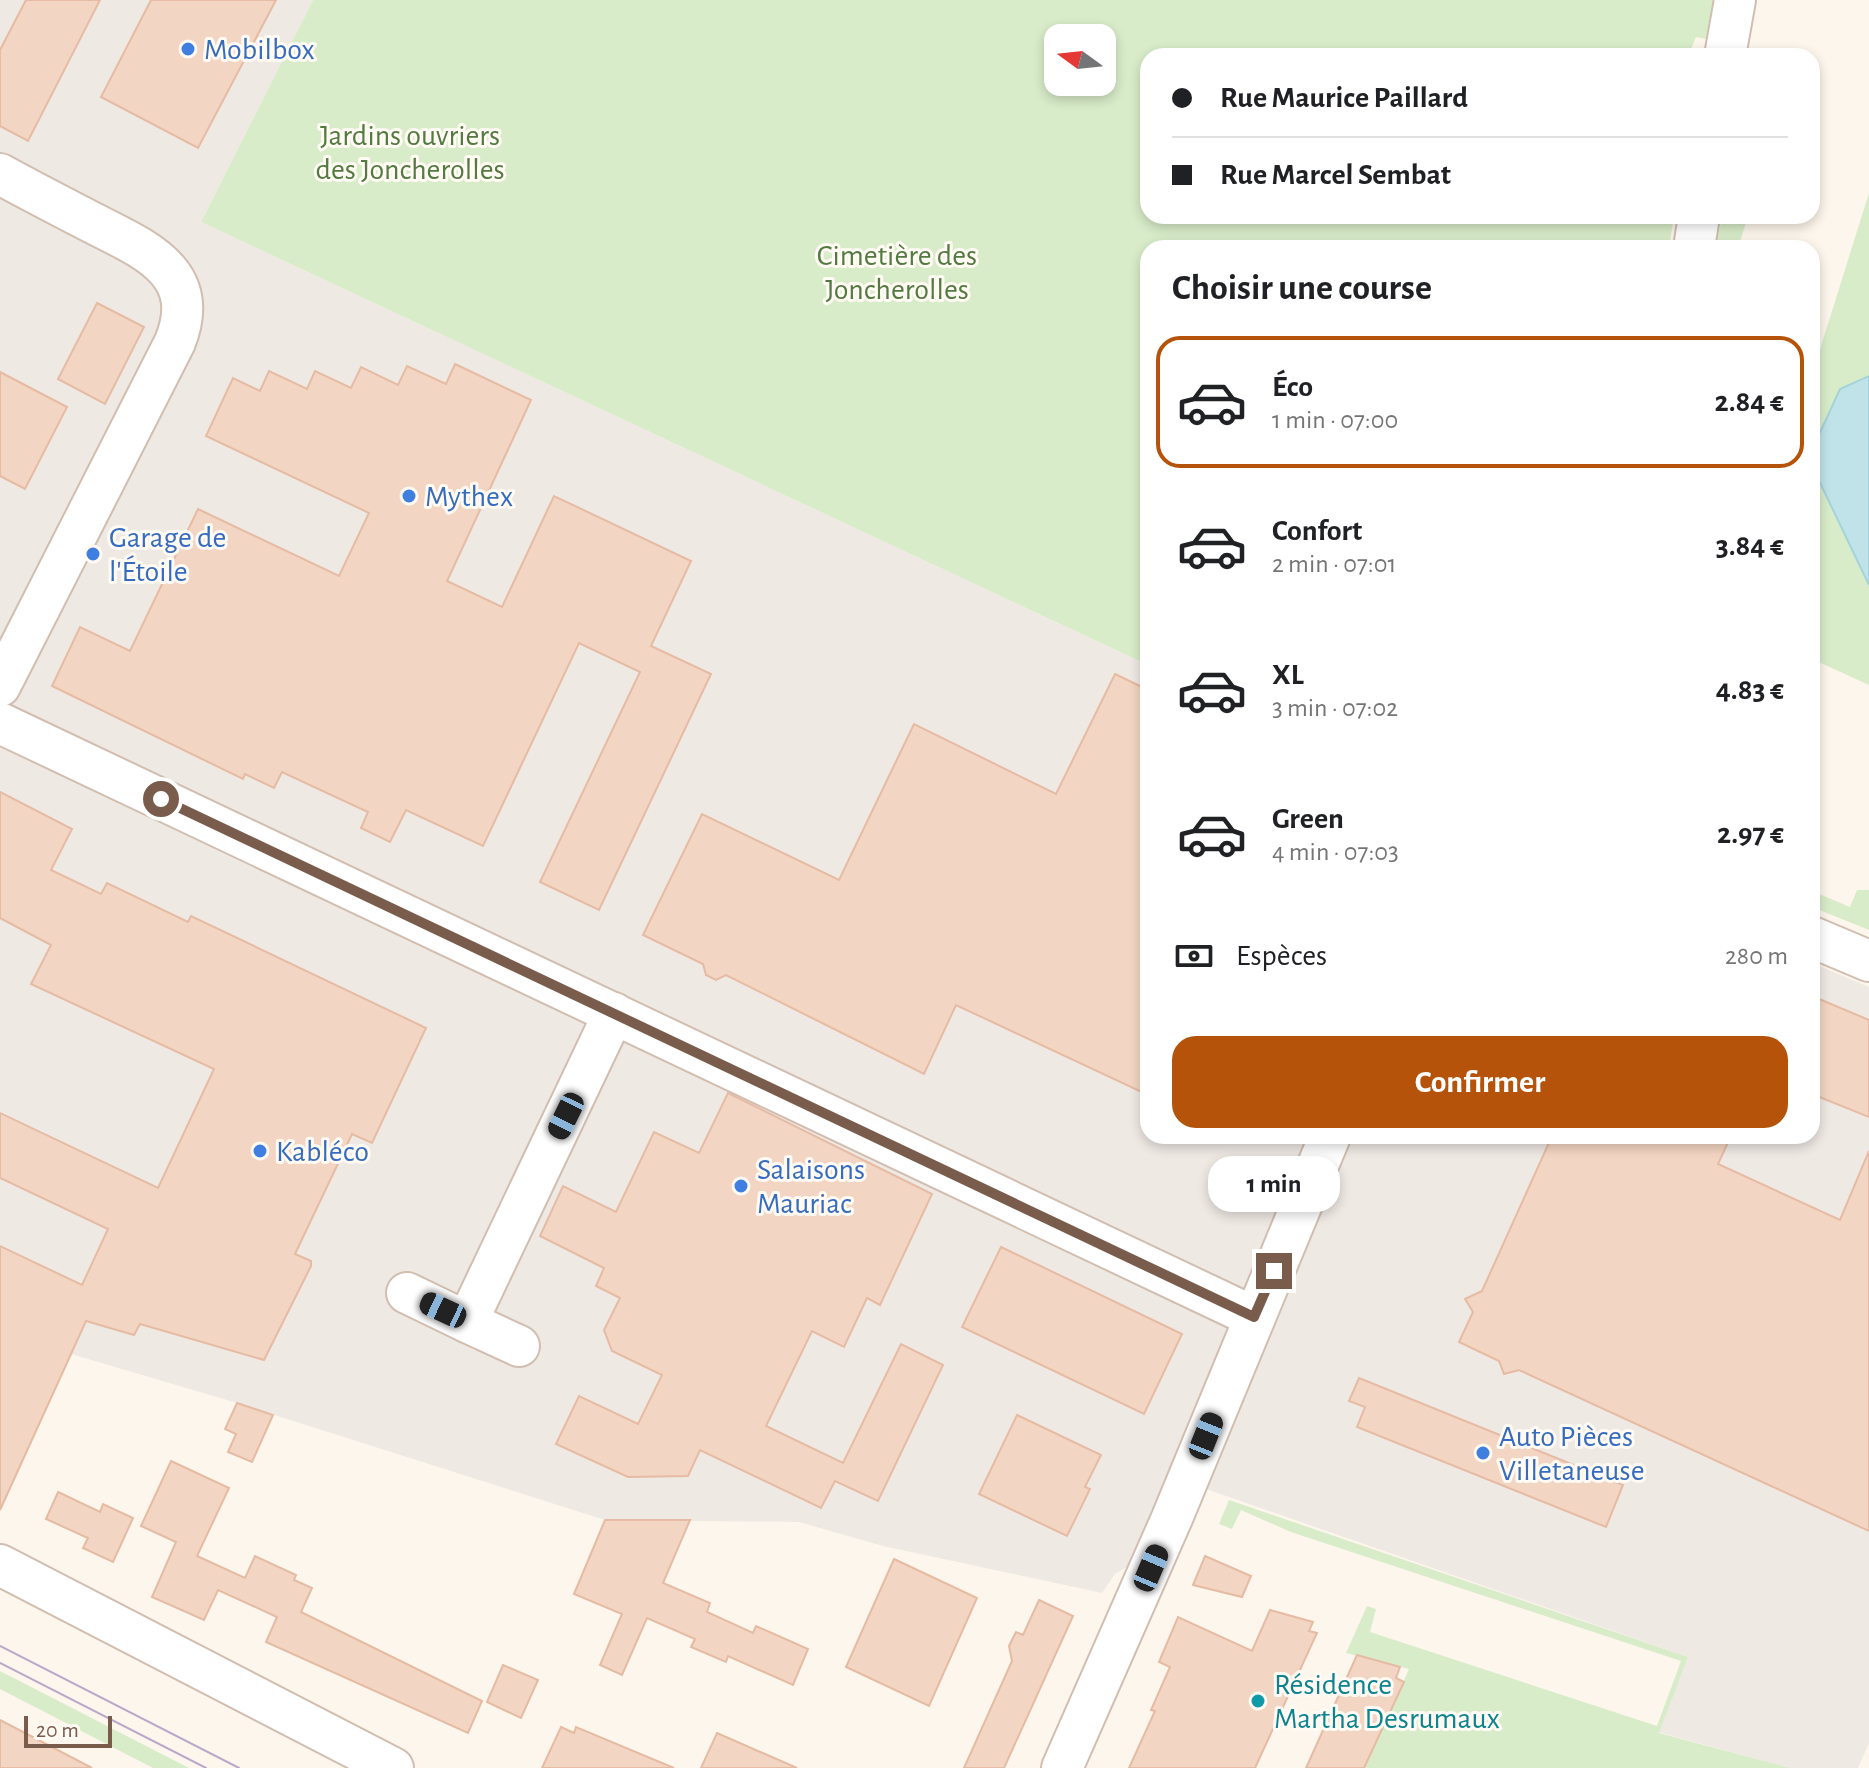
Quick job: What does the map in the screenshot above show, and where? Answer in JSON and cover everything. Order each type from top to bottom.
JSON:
[{"type":"street","points":[[1726,48],[1735,0]]},
{"type":"street","points":[[0,174],[157,257],[176,283],[182,308],[175,342],[0,686]]},
{"type":"street","points":[[0,723],[1254,1317]]},
{"type":"street","points":[[1820,940],[1869,961]]},
{"type":"street","points":[[467,1322],[614,1013]]},
{"type":"street","points":[[1062,1768],[1142,1590],[1327,1144]]},
{"type":"street","points":[[407,1293],[519,1346]]},
{"type":"street","points":[[0,1565],[393,1768]]},
{"type":"street","points":[[0,1596],[334,1768]]},
{"type":"shaded area","points":[[0,0],[313,0],[201,222],[1140,661],[1140,1144],[1820,1144],[1820,966],[1869,987],[1869,1743],[1858,1768],[1790,1768],[1658,1732],[1688,1657],[1166,1475],[1132,1564],[1115,1574],[1102,1593],[883,1546],[799,1522],[605,1520],[237,1403],[0,1333]]},
{"type":"green space","name":"Cimetière des Joncherolles","points":[[313,0],[1713,0],[1706,39],[1696,37],[1691,48],[1140,48],[1140,224],[1673,224],[1670,240],[1140,240],[1140,661],[201,222]]},
{"type":"green space","points":[[1869,193],[1869,685],[1820,663],[1820,349]]},
{"type":"green space","points":[[1720,224],[1746,224],[1740,240],[1718,240]]},
{"type":"green space","points":[[1857,890],[1869,890],[1869,930],[1820,910],[1820,894],[1850,907]]},
{"type":"green space","points":[[1229,1500],[1688,1657],[1659,1733],[1790,1768],[1364,1768],[1409,1669],[1346,1653],[1367,1606],[1376,1609],[1370,1632],[1657,1726],[1681,1661],[1291,1532],[1241,1510],[1232,1529],[1219,1524]]},
{"type":"green space","points":[[0,1671],[189,1768],[153,1768],[0,1689]]},
{"type":"water","points":[[1869,376],[1869,585],[1820,483],[1820,433],[1840,389]]},
{"type":"building","points":[[26,0],[100,0],[28,141],[0,126],[0,50]]},
{"type":"building","name":"Mobilbox","points":[[151,0],[276,0],[198,148],[101,97]]},
{"type":"building","points":[[97,303],[144,327],[105,404],[58,379]]},
{"type":"building","points":[[455,364],[531,400],[447,581],[502,607],[554,496],[691,561],[651,646],[711,674],[599,910],[540,882],[640,672],[579,643],[483,846],[406,810],[390,842],[361,828],[368,812],[282,772],[274,788],[245,774],[243,779],[52,686],[80,627],[130,651],[198,509],[339,576],[369,513],[206,436],[233,378],[260,391],[269,371],[307,389],[315,371],[351,388],[361,367],[398,385],[407,366],[446,384]]},
{"type":"building","points":[[0,372],[67,407],[25,489],[0,476]]},
{"type":"building","points":[[1115,674],[1140,686],[1140,1091],[956,1005],[924,1074],[726,975],[716,980],[706,975],[703,964],[643,935],[702,814],[839,880],[914,724],[1056,794]]},
{"type":"building","points":[[0,792],[72,829],[51,870],[101,894],[107,883],[188,922],[191,916],[426,1028],[372,1143],[352,1134],[295,1254],[311,1261],[311,1266],[264,1360],[140,1324],[134,1335],[86,1321],[0,1510],[0,1246],[82,1285],[108,1229],[0,1178],[0,1113],[158,1188],[214,1069],[31,984],[51,945],[0,918]]},
{"type":"building","points":[[1820,999],[1869,1020],[1869,1117],[1820,1097]]},
{"type":"building","points":[[728,1093],[932,1194],[880,1305],[867,1298],[844,1347],[812,1331],[766,1426],[843,1463],[901,1344],[943,1365],[878,1501],[835,1481],[821,1508],[700,1450],[688,1476],[628,1477],[556,1444],[579,1396],[638,1424],[662,1375],[612,1351],[604,1330],[620,1298],[596,1286],[604,1268],[540,1236],[563,1186],[616,1212],[654,1132],[699,1153]]},
{"type":"building","points":[[1548,1144],[1727,1144],[1718,1164],[1840,1220],[1869,1151],[1869,1531],[1519,1370],[1504,1374],[1499,1361],[1459,1342],[1473,1312],[1465,1299],[1482,1291]]},
{"type":"building","points":[[1001,1247],[1182,1334],[1144,1414],[962,1327]]},
{"type":"building","name":"Auto Pièces Villetaneuse","points":[[1359,1378],[1623,1485],[1606,1527],[1357,1427],[1365,1407],[1349,1401]]},
{"type":"building","points":[[237,1403],[273,1415],[252,1462],[228,1452],[236,1434],[225,1429]]},
{"type":"building","points":[[1017,1415],[1101,1455],[1085,1487],[1090,1489],[1067,1536],[979,1494]]},
{"type":"building","points":[[171,1461],[229,1488],[197,1556],[245,1578],[255,1556],[296,1575],[294,1580],[312,1588],[301,1612],[482,1701],[468,1733],[266,1642],[277,1617],[218,1590],[204,1620],[152,1597],[176,1542],[141,1526]]},
{"type":"building","points":[[58,1492],[100,1512],[103,1504],[133,1518],[113,1562],[83,1548],[88,1538],[46,1519]]},
{"type":"building","points":[[605,1520],[690,1520],[663,1583],[710,1603],[707,1612],[753,1633],[756,1626],[808,1649],[793,1685],[728,1656],[726,1662],[691,1647],[695,1639],[647,1618],[622,1675],[600,1665],[622,1614],[574,1594]]},
{"type":"building","points":[[1205,1556],[1251,1576],[1242,1597],[1193,1585]]},
{"type":"building","points":[[894,1559],[977,1598],[929,1706],[846,1667]]},
{"type":"building","points":[[1039,1600],[1073,1616],[1004,1768],[964,1768],[1012,1661],[1009,1646],[1016,1632],[1023,1635]]},
{"type":"building","points":[[1270,1610],[1313,1622],[1309,1631],[1317,1633],[1255,1768],[1129,1768],[1155,1711],[1151,1710],[1170,1667],[1159,1662],[1178,1617],[1252,1651]]},
{"type":"building","name":"Résidence Martha Desrumaux","points":[[1357,1655],[1400,1667],[1396,1678],[1404,1682],[1364,1768],[1306,1768]]},
{"type":"building","points":[[503,1665],[538,1680],[521,1718],[487,1702]]},
{"type":"building","points":[[0,1720],[92,1768],[0,1768]]},
{"type":"building","points":[[561,1727],[574,1733],[576,1727],[674,1768],[542,1768]]},
{"type":"building","points":[[717,1733],[797,1768],[701,1768]]},
{"type":"tram line","points":[[0,1646],[239,1768]]},
{"type":"tram line","points":[[0,1663],[206,1768]]},
{"type":"place","name":"Mobilbox","points":[[188,49]]},
{"type":"place","name":"Mythex","points":[[409,496]]},
{"type":"place","name":"Garage de l'Étoile","points":[[93,554]]},
{"type":"place","name":"Kabléco","points":[[260,1151]]},
{"type":"place","name":"Salaisons Mauriac","points":[[741,1186]]},
{"type":"place","name":"Auto Pièces Villetaneuse","points":[[1483,1453]]},
{"type":"place","name":"Résidence Martha Desrumaux","points":[[1258,1701]]},
{"type":"route","points":[[161,799],[1254,1317],[1274,1271]]},
{"type":"park label","name":"Jardins ouvriers des Joncherolles","points":[[410,152]]}]
